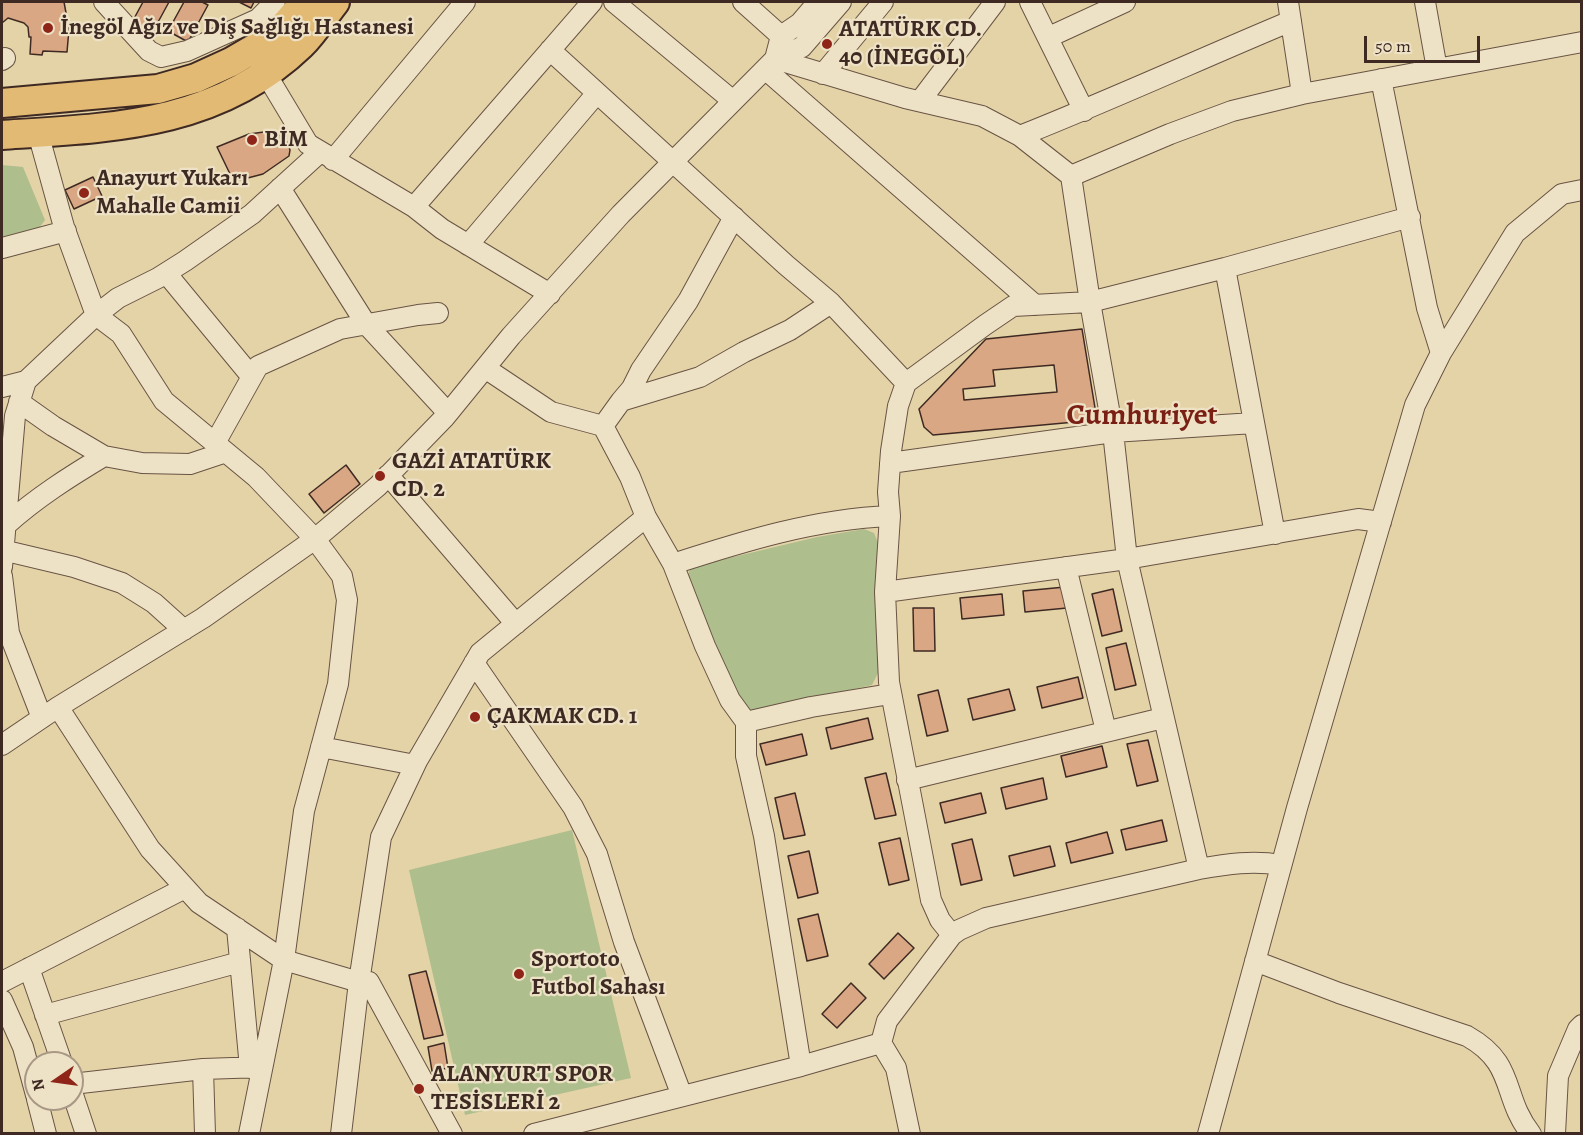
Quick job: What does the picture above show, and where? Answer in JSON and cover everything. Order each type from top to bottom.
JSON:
[{"type":"highway","points":[[2,103],[158,89],[196,78],[231,62],[262,44],[286,24],[305,2]]},
{"type":"highway","points":[[2,135],[147,122],[186,111],[231,94],[266,74],[302,44],[335,2]]},
{"type":"street","points":[[104,2],[149,51],[161,57],[187,51],[258,19],[275,2]]},
{"type":"street","points":[[184,630],[154,603],[122,583],[74,567],[2,556],[15,416],[27,381],[96,315],[118,298],[166,273],[252,214],[280,188],[327,156],[465,2]]},
{"type":"street","points":[[414,207],[592,2]]},
{"type":"street","points":[[614,2],[733,101]]},
{"type":"street","points":[[743,2],[781,36]]},
{"type":"street","points":[[770,64],[781,36],[800,23],[818,2]]},
{"type":"street","points":[[2,746],[50,712],[184,630],[315,538],[388,475],[448,413],[621,214],[770,64],[802,47],[841,2]]},
{"type":"street","points":[[824,74],[883,2]]},
{"type":"street","points":[[920,101],[995,2]]},
{"type":"street","points":[[1030,2],[1084,111]]},
{"type":"street","points":[[1049,38],[1125,2]]},
{"type":"street","points":[[1287,2],[1292,21],[1302,93]]},
{"type":"street","points":[[1425,2],[1437,69]]},
{"type":"street","points":[[1020,136],[1084,111],[1184,65],[1292,21]]},
{"type":"street","points":[[1071,176],[1170,134],[1232,111],[1302,93],[1581,42]]},
{"type":"street","points":[[550,50],[786,265],[831,303],[906,383]]},
{"type":"street","points":[[770,64],[824,74],[982,116],[1020,136],[1071,176],[1113,432],[1127,559],[1199,869]]},
{"type":"street","points":[[770,64],[1035,305]]},
{"type":"street","points":[[266,74],[308,144],[414,207],[442,229],[550,294]]},
{"type":"street","points":[[1381,79],[1427,308],[1441,353]]},
{"type":"street","points":[[468,245],[597,93]]},
{"type":"street","points":[[38,133],[66,231],[96,315],[121,334],[164,401],[256,477],[315,538],[342,576],[347,600],[338,684],[304,811],[284,960],[256,1067],[249,1134]]},
{"type":"street","points":[[280,188],[366,324],[448,413]]},
{"type":"street","points":[[1208,1134],[1281,865],[1415,405],[1441,353],[1515,233],[1562,194],[1581,190]]},
{"type":"street","points":[[603,426],[632,388],[641,370],[688,301],[734,217]]},
{"type":"street","points":[[952,935],[940,920],[931,900],[890,694],[885,592],[890,516],[888,492],[898,406],[906,383],[1013,306],[1090,302],[1410,217]]},
{"type":"street","points":[[2,248],[66,231]]},
{"type":"street","points":[[1225,268],[1275,534]]},
{"type":"street","points":[[166,273],[251,376]]},
{"type":"street","points":[[621,401],[699,377],[789,330],[831,303]]},
{"type":"street","points":[[19,402],[53,426],[104,456],[142,463],[190,464],[220,447],[251,376],[258,366],[339,329],[438,313]]},
{"type":"street","points":[[485,368],[551,412],[603,426],[630,477],[646,517],[673,564],[705,646],[730,700],[746,722],[746,756],[764,836],[801,1066]]},
{"type":"street","points":[[2,387],[27,381]]},
{"type":"street","points":[[891,463],[1113,432],[1254,423]]},
{"type":"street","points":[[6,525],[27,506],[104,456]]},
{"type":"street","points":[[388,475],[516,624]]},
{"type":"street","points":[[673,564],[751,539],[851,518],[890,516]]},
{"type":"street","points":[[341,1134],[358,982],[381,837],[415,765],[480,653],[646,517]]},
{"type":"street","points":[[885,592],[1127,559],[1358,519],[1381,522]]},
{"type":"street","points":[[1066,567],[1106,731]]},
{"type":"street","points":[[2,576],[9,633],[9,656],[150,849],[199,903],[284,960],[358,982],[369,982],[452,1134]]},
{"type":"street","points":[[474,663],[573,807],[597,854],[624,942],[682,1096]]},
{"type":"street","points":[[746,722],[811,707],[890,694]]},
{"type":"street","points":[[907,780],[1163,718]]},
{"type":"street","points":[[321,747],[415,765]]},
{"type":"street","points":[[910,1134],[896,1068],[881,1043],[887,1021],[952,935],[986,918],[1199,869],[1229,863],[1262,862],[1281,865]]},
{"type":"street","points":[[2,982],[186,888]]},
{"type":"street","points":[[237,928],[256,1067]]},
{"type":"street","points":[[1255,960],[1339,993],[1467,1036],[1478,1042],[1488,1050],[1501,1067],[1519,1116],[1531,1134]]},
{"type":"street","points":[[45,1015],[240,962]]},
{"type":"street","points":[[29,968],[58,1051]]},
{"type":"street","points":[[2,1000],[24,1051]]},
{"type":"street","points":[[1555,1134],[1558,1076],[1581,1025]]},
{"type":"street","points":[[534,1134],[567,1130],[682,1096],[881,1043]]},
{"type":"street","points":[[84,1083],[203,1069],[256,1067]]},
{"type":"street","points":[[203,1069],[205,1134]]},
{"type":"street","points":[[40,1111],[46,1134]]},
{"type":"street","points":[[78,1111],[86,1134]]},
{"type":"green space","points":[[2,165],[23,167],[45,220],[39,228],[2,237]]},
{"type":"green space","points":[[864,529],[874,533],[878,543],[883,663],[872,685],[754,712],[741,709],[684,584],[691,567],[817,537]]},
{"type":"green space","name":"Sportoto Futbol Sahası","points":[[572,830],[631,1078],[465,1115],[409,870]]},
{"type":"building","name":"İnegöl Ağız ve Diş Sağlığı Hastanesi","points":[[2,2],[64,2],[69,29],[67,52],[43,51],[42,55],[30,54],[31,37],[29,37],[28,27],[24,23],[8,18],[2,23]]},
{"type":"building","points":[[143,2],[169,2],[151,35],[131,24]]},
{"type":"building","points":[[184,2],[202,2],[208,5],[188,42],[168,31]]},
{"type":"building","points":[[239,2],[254,2],[251,8]]},
{"type":"building","points":[[277,133],[287,142],[290,150],[289,156],[263,174],[240,180],[231,176],[217,147],[249,134]]},
{"type":"building","name":"Anayurt Yukarı Mahalle Camii","points":[[93,177],[102,196],[74,209],[65,190]]},
{"type":"building","points":[[1082,329],[1097,420],[933,435],[924,427],[919,409],[986,339]],"holes":[[[1054,365],[1057,392],[964,400],[963,389],[995,386],[993,370]]]},
{"type":"building","points":[[346,465],[360,484],[324,513],[309,494]]},
{"type":"building","points":[[1065,587],[1067,608],[1025,612],[1023,591]]},
{"type":"building","points":[[1113,589],[1122,631],[1102,636],[1092,594]]},
{"type":"building","points":[[1002,594],[1004,615],[962,619],[960,598]]},
{"type":"building","points":[[913,608],[934,608],[935,651],[914,651]]},
{"type":"building","points":[[1126,643],[1136,685],[1115,690],[1106,648]]},
{"type":"building","points":[[1078,677],[1083,698],[1042,708],[1037,687]]},
{"type":"building","points":[[1009,689],[1015,710],[973,720],[968,699]]},
{"type":"building","points":[[938,690],[948,731],[927,736],[918,695]]},
{"type":"building","points":[[868,718],[873,739],[831,749],[826,728]]},
{"type":"building","points":[[802,734],[807,755],[766,765],[760,744]]},
{"type":"building","points":[[1148,740],[1158,781],[1137,786],[1127,744]]},
{"type":"building","points":[[1102,746],[1107,767],[1066,777],[1061,756]]},
{"type":"building","points":[[886,773],[896,815],[875,819],[865,778]]},
{"type":"building","points":[[1043,778],[1047,799],[1006,809],[1001,788]]},
{"type":"building","points":[[795,793],[805,835],[784,839],[775,798]]},
{"type":"building","points":[[981,793],[986,813],[945,823],[940,803]]},
{"type":"building","points":[[1162,820],[1167,841],[1126,850],[1121,830]]},
{"type":"building","points":[[1107,832],[1113,853],[1071,863],[1066,843]]},
{"type":"building","points":[[900,838],[909,880],[889,885],[879,843]]},
{"type":"building","points":[[972,839],[982,880],[961,885],[952,844]]},
{"type":"building","points":[[1050,846],[1055,866],[1014,876],[1009,856]]},
{"type":"building","points":[[809,851],[818,893],[798,898],[788,856]]},
{"type":"building","points":[[818,914],[828,956],[807,961],[798,919]]},
{"type":"building","points":[[898,933],[914,948],[884,979],[869,964]]},
{"type":"building","points":[[426,971],[443,1035],[424,1039],[409,975]]},
{"type":"building","points":[[851,983],[866,998],[837,1028],[822,1014]]},
{"type":"building","points":[[444,1043],[448,1068],[432,1071],[428,1047]]},
{"type":"place","name":"İnegöl Ağız ve Diş Sağlığı Hastanesi","points":[[48,28]]},
{"type":"place","name":"ATATÜRK CD. 40 (İNEGÖL)","points":[[827,44]]},
{"type":"place","name":"BİM","points":[[252,140]]},
{"type":"place","name":"Anayurt Yukarı Mahalle Camii","points":[[84,193]]},
{"type":"place","name":"GAZİ ATATÜRK CD. 2","points":[[380,476]]},
{"type":"place","name":"ÇAKMAK CD. 1","points":[[475,717]]},
{"type":"place","name":"Sportoto Futbol Sahası","points":[[519,974]]},
{"type":"place","name":"ALANYURT SPOR TESİSLERİ 2","points":[[419,1089]]},
{"type":"district","name":"Cumhuriyet","points":[[1142,417]]}]
